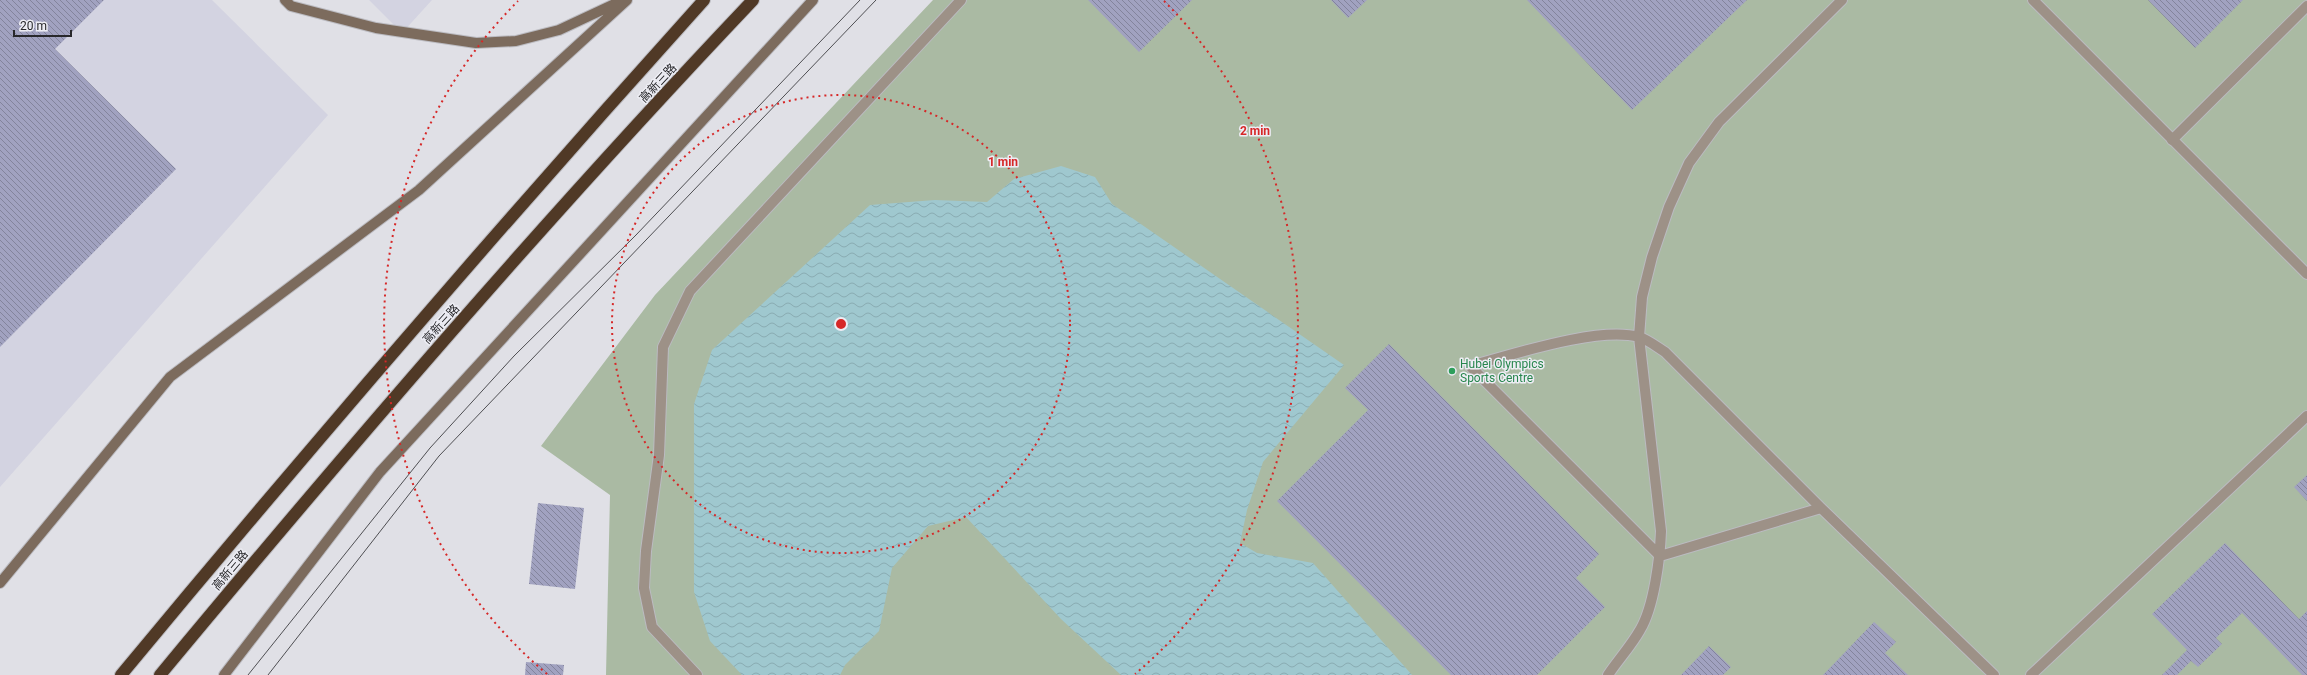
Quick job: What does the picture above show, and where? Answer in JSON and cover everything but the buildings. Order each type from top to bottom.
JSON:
[{"type":"highway","name":"高新三路","points":[[121,675],[382,365],[569,150],[704,0]]},
{"type":"highway","name":"高新三路","points":[[160,675],[395,397],[590,177],[753,0]]},
{"type":"main road","points":[[288,3],[376,28],[476,43],[516,41],[559,30],[623,0]]},
{"type":"main road","points":[[0,583],[170,377],[419,190],[627,0]]},
{"type":"main road","points":[[224,675],[380,472],[813,0]]},
{"type":"street","points":[[697,675],[652,627],[644,588],[646,551],[659,455],[663,347],[690,291],[961,0]]},
{"type":"street","points":[[1608,675],[1641,629],[1654,590],[1660,556],[1660,531],[1639,337],[1642,297],[1652,257],[1669,207],[1690,163],[1719,122],[1842,0]]},
{"type":"street","points":[[2033,0],[2307,274]]},
{"type":"street","points":[[2172,140],[2307,6]]},
{"type":"street","points":[[1660,556],[1470,366],[1558,343],[1609,335],[1639,337],[1665,352],[1822,508],[1994,675]]},
{"type":"street","points":[[2031,675],[2307,416]]},
{"type":"street","points":[[1660,556],[1822,508]]},
{"type":"shaded area","points":[[0,0],[212,0],[328,115],[0,487]]},
{"type":"shaded area","points":[[369,0],[432,0],[402,33]]},
{"type":"green space","name":"Hubei Olympics Sports Centre","points":[[933,0],[2307,0],[2307,675],[606,675],[610,495],[541,446],[655,295]]},
{"type":"water","points":[[1061,166],[1095,177],[1112,204],[1344,365],[1263,462],[1247,510],[1240,543],[1257,553],[1313,563],[1412,675],[1121,675],[1061,619],[966,517],[928,526],[892,568],[879,631],[845,665],[840,675],[742,675],[710,641],[694,592],[694,404],[712,350],[870,205],[935,200],[987,202],[1014,179]]},
{"type":"tram line","points":[[248,675],[430,448],[514,356],[636,235],[860,0]]},
{"type":"tram line","points":[[268,675],[439,456],[876,0]]},
{"type":"place","name":"Hubei Olympics Sports Centre","points":[[1452,371]]}]
